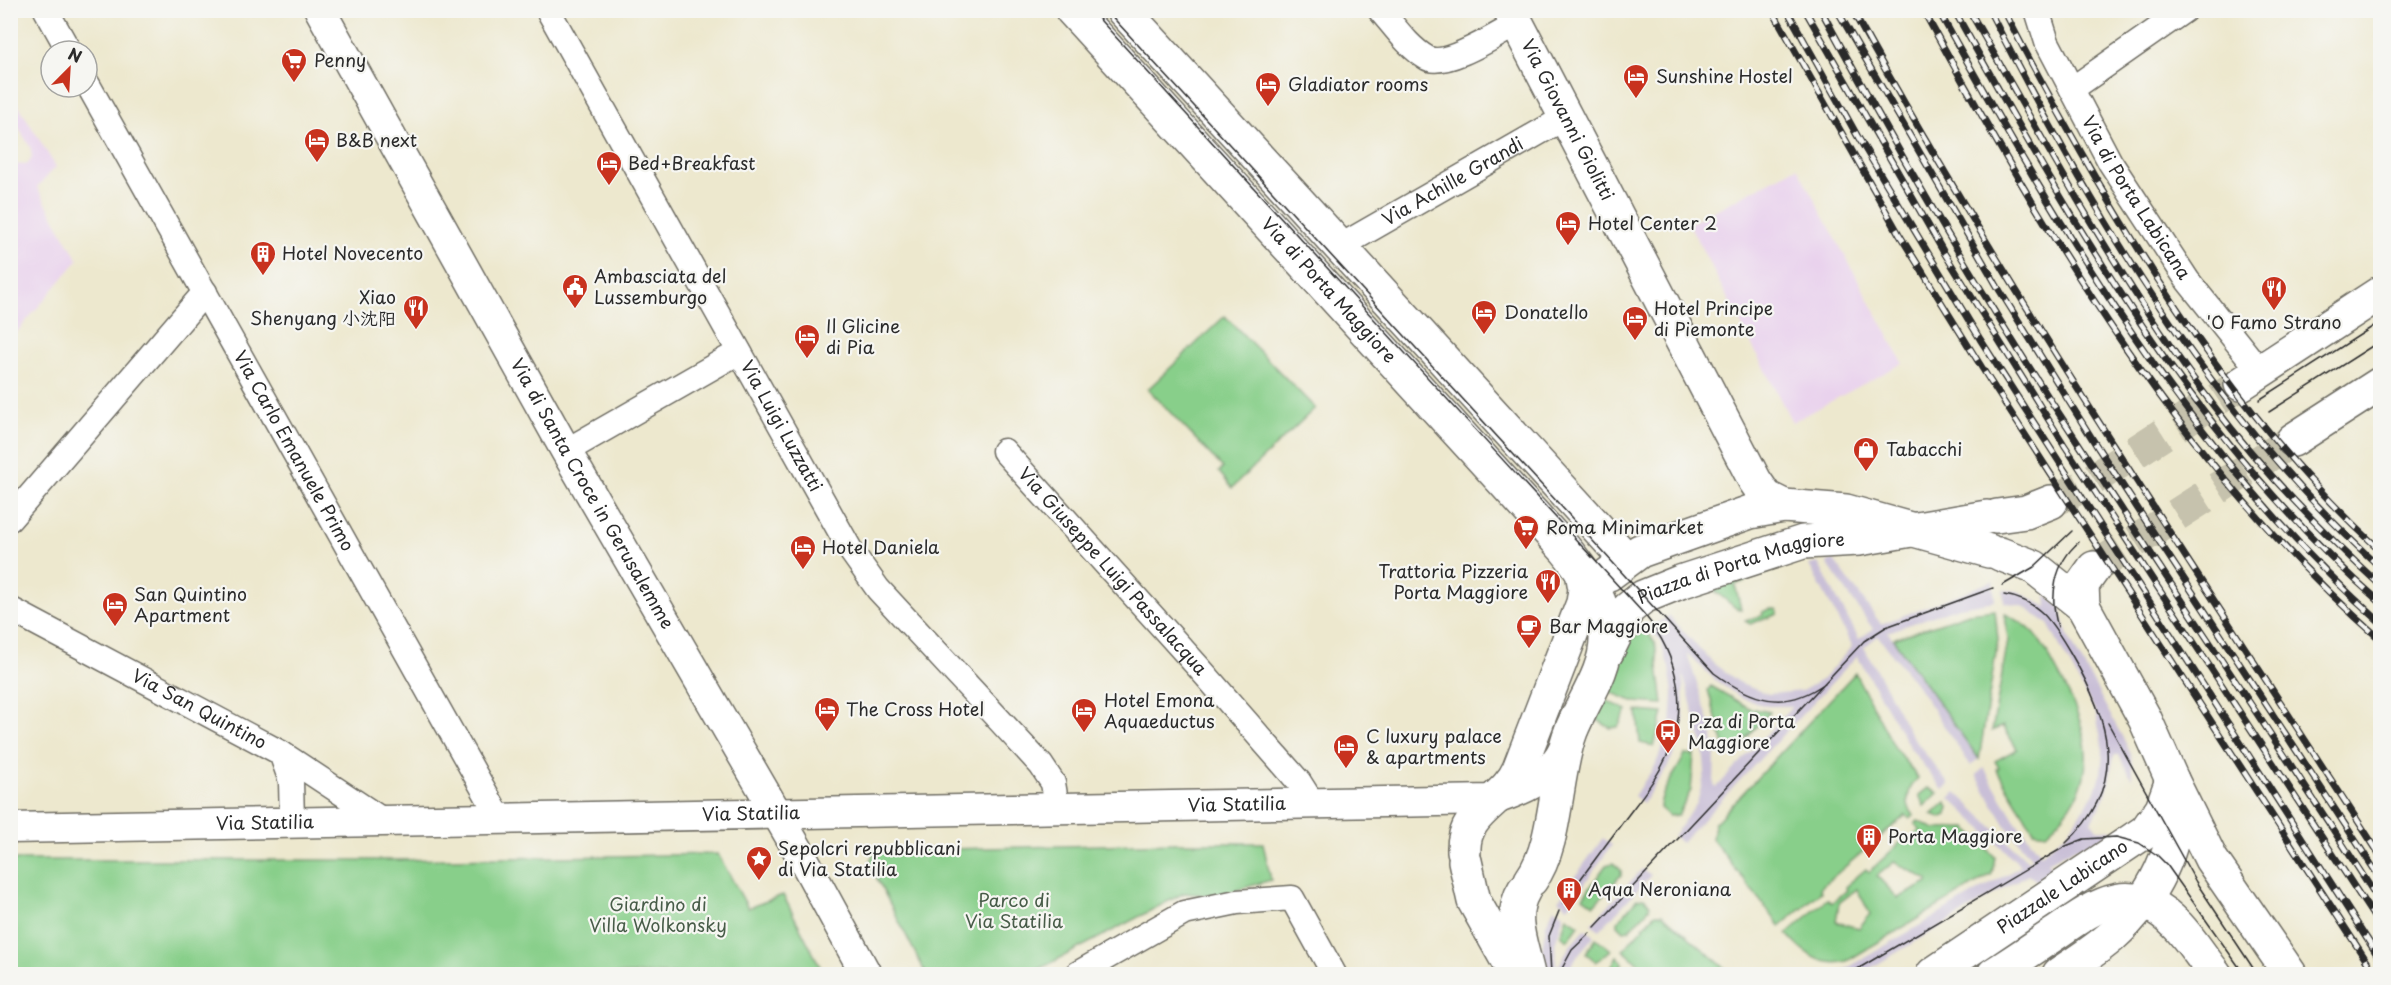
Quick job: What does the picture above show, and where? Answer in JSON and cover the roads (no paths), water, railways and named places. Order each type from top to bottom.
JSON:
[{"type":"main road","name":"Via di Porta Maggiore","points":[[1072,10],[1586,590]]},
{"type":"main road","points":[[1123,10],[1626,559]]},
{"type":"main road","name":"Via Giovanni Giolitti","points":[[1514,17],[1760,489],[1773,503],[1784,506]]},
{"type":"main road","points":[[2251,378],[2380,293]]},
{"type":"main road","points":[[2293,440],[2380,384]]},
{"type":"main road","points":[[1912,528],[2026,512],[2051,502]]},
{"type":"main road","name":"Piazza di Porta Maggiore","points":[[1515,975],[1474,901],[1465,856],[1464,837],[1468,825],[1511,784],[1517,774],[1586,590],[1626,559],[1640,551],[1750,512],[1784,506],[1846,511],[1995,552],[2034,567],[2083,606]]},
{"type":"main road","name":"Piazza di Porta Maggiore","points":[[1528,975],[1516,921],[1518,901],[1543,858],[1567,745],[1603,659],[1628,609],[1654,591],[1803,542],[1859,539],[1912,528]]},
{"type":"main road","points":[[2094,568],[2082,585],[2083,606],[2155,738],[2172,780],[2211,859],[2290,975]]},
{"type":"main road","name":"Piazza di Porta Maggiore","points":[[1586,590],[1605,624],[1606,639],[1603,659]]},
{"type":"main road","points":[[2059,975],[2114,934],[2141,902],[2159,871],[2174,834],[2176,811],[2172,780]]},
{"type":"main road","name":"Piazzale Labicano","points":[[1933,975],[2146,831],[2162,808],[2172,780]]},
{"type":"main road","name":"Piazzale Labicano","points":[[1994,975],[2094,907],[2118,900],[2141,902],[2163,913],[2178,926],[2215,975]]},
{"type":"street","points":[[46,10],[62,39]]},
{"type":"street","name":"Via di Santa Croce in Gerusalemme","points":[[320,10],[566,451],[777,813],[866,975]]},
{"type":"street","name":"Via Luigi Luzzatti","points":[[548,10],[739,352],[866,573],[1041,765],[1053,783],[1057,807]]},
{"type":"street","points":[[1380,10],[1421,54],[1439,61],[1451,58],[1514,17]]},
{"type":"street","name":"Via di Porta Labicana","points":[[2037,10],[2047,42],[2110,162],[2251,378]]},
{"type":"street","points":[[2072,89],[2185,10]]},
{"type":"street","name":"Via Carlo Emanuele Primo","points":[[96,99],[499,817]]},
{"type":"street","name":"Via Achille Grandi","points":[[1341,246],[1566,117]]},
{"type":"street","points":[[10,519],[205,292]]},
{"type":"street","points":[[566,451],[739,352]]},
{"type":"street","name":"Via Giuseppe Luigi Passalacqua","points":[[1004,451],[1209,678],[1299,782],[1313,804]]},
{"type":"street","name":"Via San Quintino","points":[[10,609],[281,753],[381,819]]},
{"type":"street","name":"Via Statilia","points":[[10,828],[381,819],[1492,800],[1530,786],[1545,776],[1567,745]]},
{"type":"street","points":[[281,753],[291,781],[292,822]]},
{"type":"street","points":[[1077,975],[1184,913],[1237,902],[1292,898],[1334,975]]},
{"type":"tunnel","points":[[2051,502],[2081,487],[2241,384]]},
{"type":"tunnel","points":[[2094,568],[2293,440]]},
{"type":"tram line","points":[[1091,10],[1644,614],[1666,648],[1673,666],[1679,704],[1672,743],[1660,770],[1649,787],[1563,903]]},
{"type":"tram line","points":[[1106,10],[1714,673],[1741,690],[1768,699],[1796,698],[1825,683]]},
{"type":"tram line","points":[[2259,400],[2380,322]]},
{"type":"tram line","points":[[2269,412],[2380,341]]},
{"type":"tram line","points":[[2003,585],[2034,567],[2072,531]]},
{"type":"tram line","points":[[2058,627],[2054,604],[2056,581],[2064,560],[2079,542]]},
{"type":"tram line","points":[[1595,927],[1864,641],[1886,627],[1993,588]]},
{"type":"tram line","points":[[2004,595],[2027,602],[2036,608],[2058,632],[2084,677],[2103,726],[2107,750],[2106,774],[2100,797],[2086,820],[2066,843]]},
{"type":"tram line","points":[[2108,723],[2196,882],[2257,974]]},
{"type":"tram line","points":[[1849,974],[2066,846],[2084,839],[2116,837],[2139,843],[2167,865],[2244,974]]},
{"type":"tram line","points":[[1551,974],[1549,936],[1559,911]]},
{"type":"tram line","points":[[1559,974],[1572,950],[1590,933]]},
{"type":"railway","points":[[1772,10],[1899,234],[1989,379],[2375,974]]},
{"type":"railway","points":[[1787,10],[1858,137],[1980,339],[2380,959]]},
{"type":"railway","points":[[1805,10],[1943,251],[2065,446],[2380,926]]},
{"type":"railway","points":[[1821,10],[1912,173],[2008,333],[2380,902]]},
{"type":"railway","points":[[1837,10],[2000,291],[2098,448],[2380,878]]},
{"type":"railway","points":[[1852,10],[1913,119],[2042,332],[2380,855]]},
{"type":"railway","points":[[1923,10],[2020,181],[2124,346],[2181,424],[2242,499],[2308,571],[2380,639]]},
{"type":"railway","points":[[1938,10],[2033,175],[2134,336],[2189,412],[2248,486],[2311,556],[2380,622]]},
{"type":"railway","points":[[1954,10],[2092,248],[2142,326],[2195,400],[2252,472],[2313,539],[2380,602]]},
{"type":"railway","points":[[1969,10],[2085,212],[2179,358],[2213,405],[2272,476],[2314,521],[2380,585]]},
{"type":"railway","points":[[1989,10],[2028,86],[2113,235],[2209,377],[2262,444],[2319,507],[2380,567]]},
{"type":"railway","points":[[2004,10],[2113,208],[2180,313],[2253,413],[2293,461],[2380,550]]},
{"type":"place","name":"Penny","points":[[294,84]]},
{"type":"place","name":"Sunshine Hostel","points":[[1636,100]]},
{"type":"place","name":"Gladiator rooms","points":[[1268,108]]},
{"type":"place","name":"B&B next","points":[[317,164]]},
{"type":"place","name":"Bed+Breakfast","points":[[609,187]]},
{"type":"place","name":"Hotel Center 2","points":[[1568,247]]},
{"type":"place","name":"Hotel Novecento","points":[[263,277]]},
{"type":"place","name":"Ambasciata del Lussemburgo","points":[[575,310]]},
{"type":"place","name":"'O Famo Strano","points":[[2274,312]]},
{"type":"place","name":"Xiao Shenyang 小沈阳","points":[[416,331]]},
{"type":"place","name":"Donatello","points":[[1484,336]]},
{"type":"place","name":"Hotel Principe di Piemonte","points":[[1635,342]]},
{"type":"place","name":"Il Glicine di Pia","points":[[807,360]]},
{"type":"place","name":"Tabacchi","points":[[1866,473]]},
{"type":"place","name":"Roma Minimarket","points":[[1526,551]]},
{"type":"place","name":"Hotel Daniela","points":[[803,571]]},
{"type":"place","name":"Trattoria Pizzeria Porta Maggiore","points":[[1548,605]]},
{"type":"place","name":"San Quintino Apartment","points":[[115,628]]},
{"type":"place","name":"Bar Maggiore","points":[[1529,650]]},
{"type":"place","name":"The Cross Hotel","points":[[827,733]]},
{"type":"place","name":"Hotel Emona Aquaeductus","points":[[1084,734]]},
{"type":"place","name":"P.za di Porta Maggiore","points":[[1668,755]]},
{"type":"place","name":"C luxury palace & apartments","points":[[1346,770]]},
{"type":"place","name":"Porta Maggiore","points":[[1869,860]]},
{"type":"place","name":"Sepolcri repubblicani di Via Statilia","points":[[759,882]]},
{"type":"place","name":"Aqua Neroniana","points":[[1569,913]]},
{"type":"park label","name":"Parco di Via Statilia","points":[[1014,911]]},
{"type":"park label","name":"Giardino di Villa Wolkonsky","points":[[658,915]]}]
